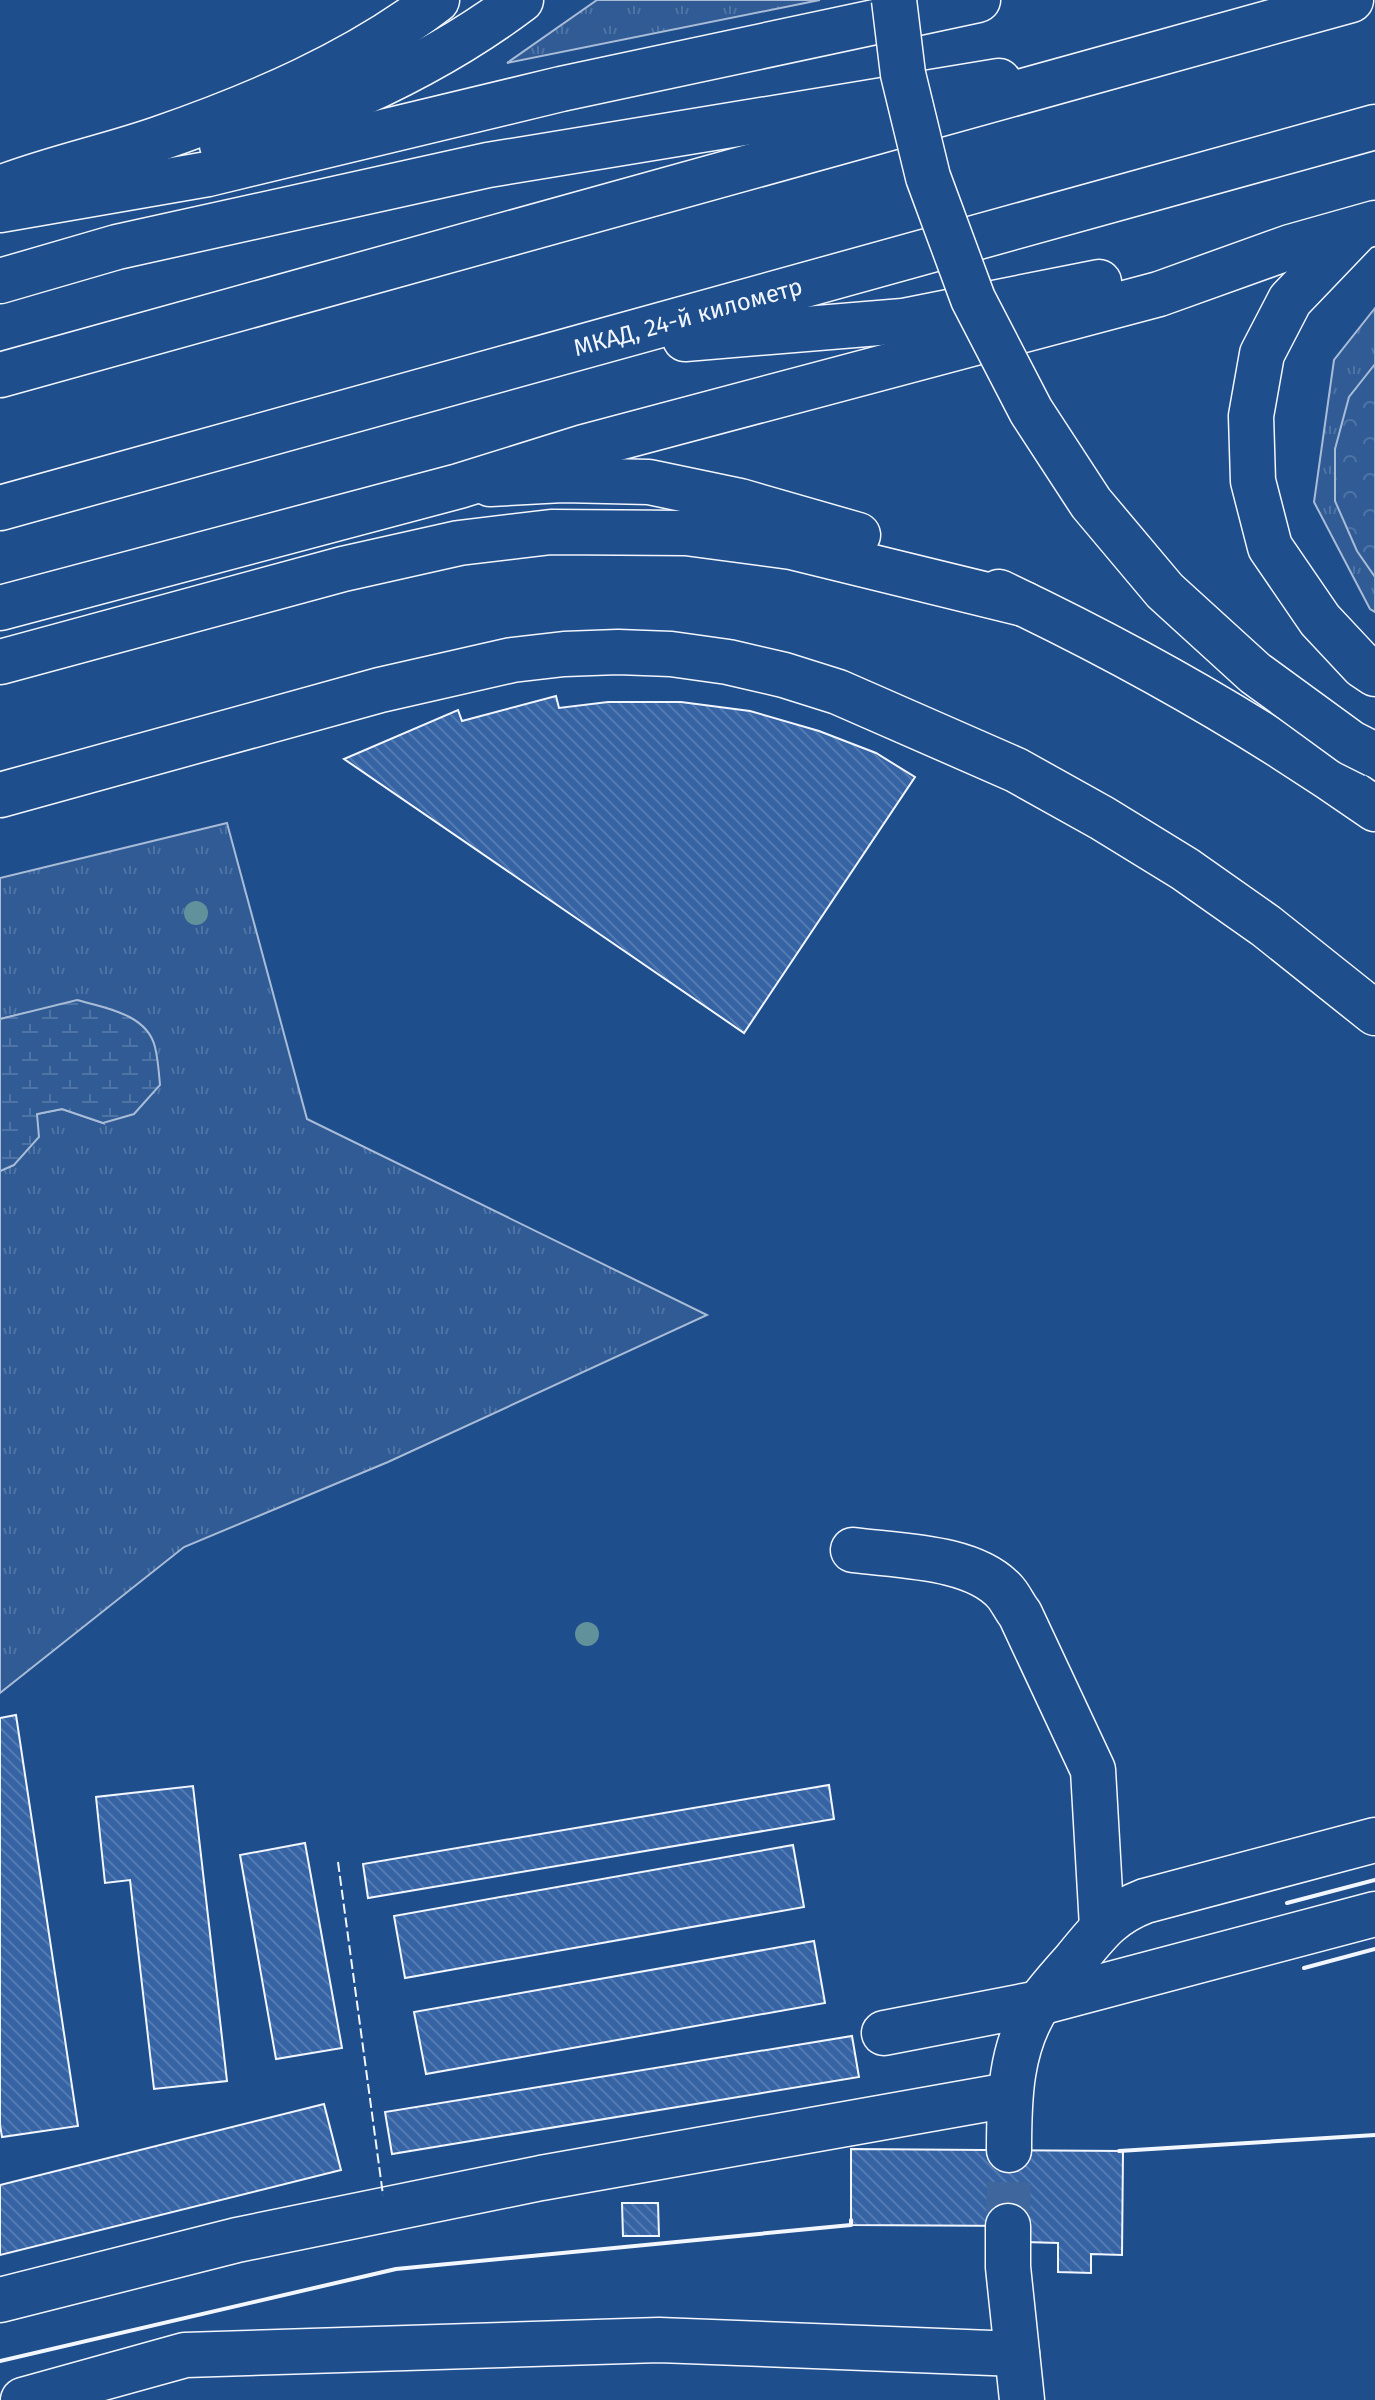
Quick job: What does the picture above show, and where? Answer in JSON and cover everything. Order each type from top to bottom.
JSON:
[{"type":"main road","points":[[0,188],[157,139],[261,100],[351,56],[437,0]]},
{"type":"main road","points":[[0,210],[212,149],[332,106],[413,68],[496,19],[521,0]]},
{"type":"main road","points":[[894,0],[903,74],[928,177],[973,299],[1031,411],[1091,503],[1165,591],[1255,673],[1351,743],[1375,755]]},
{"type":"main road","points":[[0,210],[208,174],[561,89],[978,0]]},
{"type":"main road","points":[[0,375],[1351,0]]},
{"type":"main road","points":[[0,281],[117,247],[488,165],[1139,59]]},
{"type":"main road","name":"МКАД, 24-й километр","points":[[0,508],[1375,127]]},
{"type":"main road","points":[[0,608],[459,486],[584,447],[1159,294],[1290,247],[1368,225]]},
{"type":"main road","points":[[1368,225],[1290,300],[1262,354],[1251,416],[1253,481],[1270,547],[1320,620],[1363,666],[1375,674]]},
{"type":"main road","points":[[579,348],[903,321],[1187,264],[1290,247]]},
{"type":"main road","points":[[459,486],[563,480],[649,482],[740,501],[838,528],[936,562],[1185,688],[1375,809]]},
{"type":"main road","points":[[0,662],[343,569],[445,546],[551,532],[686,533],[791,547],[1024,604]]},
{"type":"main road","points":[[0,795],[380,690],[512,660],[618,652],[671,654],[728,662],[838,692],[1016,770],[1185,869],[1266,926],[1375,1013]]},
{"type":"main road","points":[[853,1550],[947,1562],[973,1571],[1006,1592],[1020,1614],[1093,1770],[1102,1927]]},
{"type":"main road","points":[[1009,2150],[1009,2095],[1021,2043],[1039,2003],[1102,1927],[1126,1908],[1145,1901],[1375,1840]]},
{"type":"main road","points":[[884,2033],[1039,2003],[1375,1914]]},
{"type":"main road","points":[[0,2300],[237,2240],[526,2181],[1009,2095]]},
{"type":"main road","points":[[1008,2226],[1008,2267],[1022,2400]]},
{"type":"main road","points":[[23,2400],[185,2355],[659,2340],[1017,2354]]},
{"type":"green space","points":[[597,0],[820,0],[507,63]]},
{"type":"green space","points":[[1375,308],[1375,612],[1370,609],[1314,502],[1334,360]]},
{"type":"green space","points":[[1375,364],[1375,577],[1357,551],[1335,501],[1335,449],[1349,397]]},
{"type":"green space","points":[[227,823],[307,1119],[707,1315],[388,1462],[184,1547],[0,1693],[0,1171],[14,1165],[37,1114],[62,1109],[103,1123],[26,1013],[0,1019],[0,878]]},
{"type":"green space","points":[[77,1000],[124,1014],[143,1027],[155,1047],[160,1085],[134,1114],[103,1123],[62,1109],[37,1114],[39,1137],[14,1165],[0,1171],[0,1019]]},
{"type":"building","points":[[556,696],[559,708],[608,702],[681,702],[750,711],[819,731],[876,753],[915,777],[744,1033],[344,759],[458,710],[462,721]]},
{"type":"building","points":[[16,1715],[78,2126],[2,2137],[0,1718]]},
{"type":"building","points":[[829,1785],[834,1819],[368,1898],[363,1864]]},
{"type":"building","points":[[193,1786],[227,2081],[154,2089],[130,1880],[105,1883],[96,1797]]},
{"type":"building","points":[[305,1843],[342,2048],[276,2059],[240,1855]]},
{"type":"building","points":[[793,1845],[804,1907],[405,1978],[394,1916]]},
{"type":"building","points":[[814,1941],[825,2003],[426,2074],[414,2012]]},
{"type":"building","points":[[852,2036],[859,2077],[392,2154],[385,2112]]},
{"type":"building","points":[[324,2104],[341,2170],[0,2255],[0,2185]]},
{"type":"building","points":[[851,2149],[1123,2151],[1122,2255],[1091,2254],[1091,2273],[1058,2272],[1058,2243],[1025,2242],[1025,2226],[851,2225]]},
{"type":"building","points":[[622,2203],[658,2203],[659,2236],[623,2236]]},
{"type":"tunnel","points":[[1008,2226],[1009,2150]]},
{"type":"fence","points":[[338,1862],[383,2195]]},
{"type":"wall","points":[[1287,1903],[1375,1880]]},
{"type":"wall","points":[[1304,1968],[1375,1949]]},
{"type":"wall","points":[[1119,2151],[1375,2135]]},
{"type":"wall","points":[[0,2361],[396,2269],[851,2225],[851,2220]]}]
